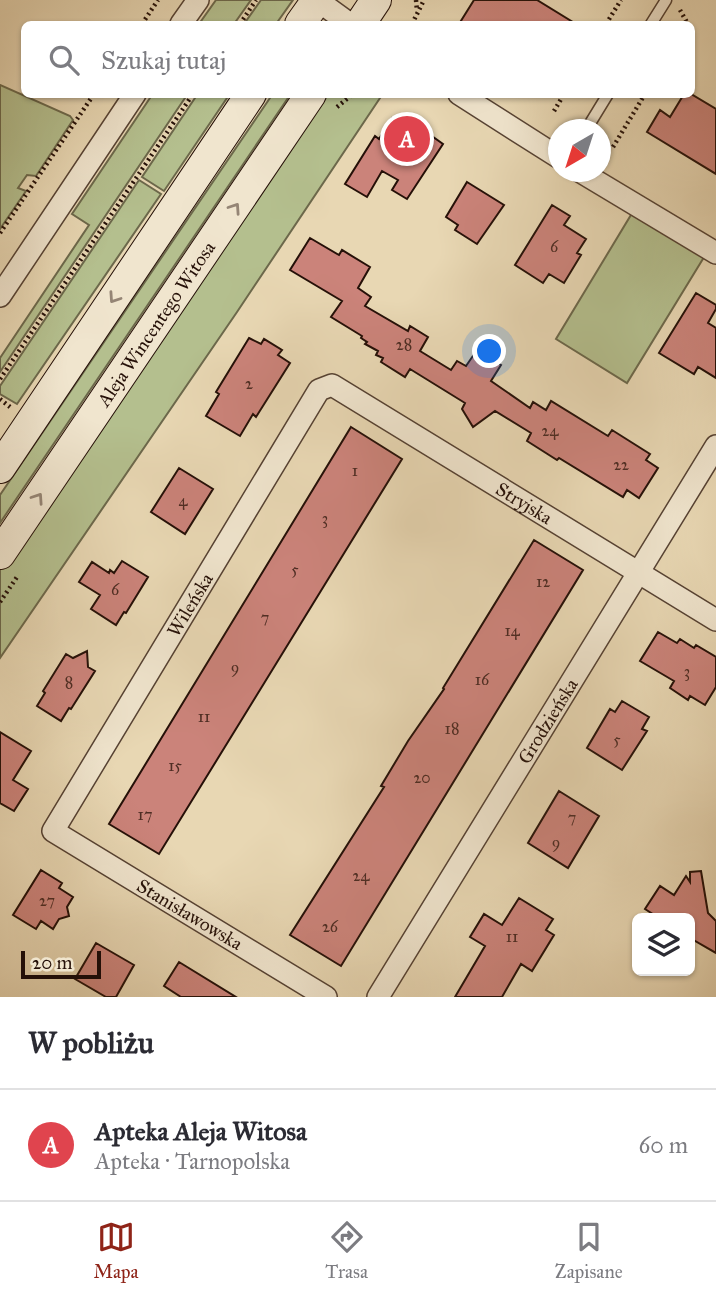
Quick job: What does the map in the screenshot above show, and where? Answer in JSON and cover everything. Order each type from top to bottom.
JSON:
[{"type":"street","points":[[183,21],[198,0]]},
{"type":"street","points":[[302,21],[317,0],[346,21]]},
{"type":"street","points":[[362,21],[376,0]]},
{"type":"street","points":[[0,296],[132,98]]},
{"type":"street","points":[[0,468],[248,98]]},
{"type":"street","name":"Aleja Wincentego Witosa","points":[[0,554],[308,98]]},
{"type":"street","points":[[465,98],[548,152]]},
{"type":"street","points":[[598,182],[716,253]]},
{"type":"street","name":"Stryjska","points":[[332,385],[716,620]]},
{"type":"street","name":"Wileńska","points":[[53,831],[318,390],[332,385]]},
{"type":"street","name":"Grodzieńska","points":[[377,997],[716,446]]},
{"type":"street","name":"Stanisławowska","points":[[53,831],[326,997]]},
{"type":"lane","points":[[653,21],[666,0]]},
{"type":"lane","points":[[593,119],[606,98]]},
{"type":"path","points":[[144,21],[158,0]]},
{"type":"path","points":[[242,21],[256,0]]},
{"type":"path","points":[[416,0],[417,16]]},
{"type":"path","points":[[414,21],[424,0]]},
{"type":"path","points":[[608,21],[621,0]]},
{"type":"path","points":[[0,233],[91,98]]},
{"type":"path","points":[[0,379],[190,98]]},
{"type":"path","points":[[554,111],[562,98]]},
{"type":"path","points":[[613,146],[643,98]]},
{"type":"green space","points":[[216,0],[251,0],[236,21],[201,21]]},
{"type":"green space","points":[[261,0],[293,0],[278,21],[246,21]]},
{"type":"green space","points":[[0,85],[21,94],[21,98],[29,98],[70,116],[73,120],[36,176],[27,175],[18,188],[26,191],[0,229]]},
{"type":"green space","points":[[150,98],[185,98],[0,372],[0,358],[89,225],[72,214]]},
{"type":"green space","points":[[195,98],[227,98],[164,191],[142,177]]},
{"type":"green space","points":[[270,98],[288,98],[0,523],[0,495]]},
{"type":"green space","points":[[309,98],[380,98],[0,658],[0,554]]},
{"type":"green space","points":[[139,180],[161,194],[17,404],[0,394],[0,386]]},
{"type":"green space","points":[[637,205],[709,249],[627,383],[556,339]]},
{"type":"building","points":[[474,0],[537,0],[571,21],[461,21]]},
{"type":"building","points":[[695,96],[716,109],[716,174],[647,132],[660,110],[670,117],[682,98]]},
{"type":"building","points":[[392,118],[423,137],[426,132],[443,144],[407,199],[392,190],[398,180],[382,171],[367,197],[345,184],[375,136],[379,139]]},
{"type":"building","points":[[467,182],[504,205],[477,244],[455,230],[458,225],[446,217]]},
{"type":"building","points":[[552,205],[570,216],[564,225],[586,239],[577,253],[581,255],[564,283],[549,274],[543,283],[515,265]]},
{"type":"building","points":[[310,238],[339,255],[342,250],[370,267],[358,288],[371,297],[365,306],[408,331],[410,326],[428,337],[420,351],[451,370],[457,361],[466,366],[477,350],[501,365],[491,381],[530,408],[533,402],[546,410],[551,401],[608,436],[612,430],[650,454],[646,460],[658,468],[639,498],[627,490],[623,497],[559,458],[557,460],[527,441],[531,433],[495,411],[473,427],[462,409],[465,403],[410,369],[405,377],[381,362],[383,358],[376,355],[378,351],[365,344],[367,342],[362,336],[331,317],[342,301],[290,270]]},
{"type":"building","points":[[696,293],[716,305],[708,323],[716,328],[716,378],[698,367],[694,374],[659,353]]},
{"type":"building","points":[[249,338],[261,344],[264,339],[282,350],[278,355],[290,363],[256,417],[253,414],[240,436],[206,416],[219,394],[216,392]]},
{"type":"building","points":[[351,427],[402,459],[159,854],[109,824]]},
{"type":"building","points":[[179,468],[213,489],[185,534],[151,512]]},
{"type":"building","points":[[534,540],[583,570],[341,966],[290,935],[384,787],[381,786],[408,741],[444,689]]},
{"type":"building","points":[[122,561],[148,577],[116,625],[91,609],[100,595],[79,582],[92,562],[109,573],[110,570],[114,573]]},
{"type":"building","points":[[658,632],[677,643],[680,639],[694,648],[696,645],[716,657],[716,687],[705,705],[690,696],[688,700],[670,688],[674,681],[640,661]]},
{"type":"building","points":[[87,651],[88,667],[95,671],[61,721],[37,706],[66,654],[73,658]]},
{"type":"building","points":[[622,701],[649,717],[642,729],[647,731],[622,770],[587,748],[610,709],[615,712]]},
{"type":"building","points":[[0,732],[31,751],[13,780],[28,789],[14,811],[0,803]]},
{"type":"building","points":[[559,791],[599,816],[568,868],[528,843]]},
{"type":"building","points":[[41,870],[62,883],[59,888],[73,897],[67,907],[69,916],[59,919],[53,929],[41,921],[36,929],[13,915]]},
{"type":"building","points":[[701,871],[708,913],[716,921],[716,953],[695,941],[695,913],[651,913],[645,909],[660,886],[674,895],[686,876],[690,882],[690,872]]},
{"type":"building","points":[[519,898],[553,919],[546,930],[554,935],[532,971],[521,964],[502,997],[455,997],[485,946],[470,937],[484,914],[502,925]]},
{"type":"building","points":[[96,943],[134,965],[116,997],[106,997],[75,979]]},
{"type":"building","points":[[179,962],[236,997],[181,997],[164,986]]},
{"type":"place","name":"Apteka Aleja Witosa","points":[[407,139]]}]
